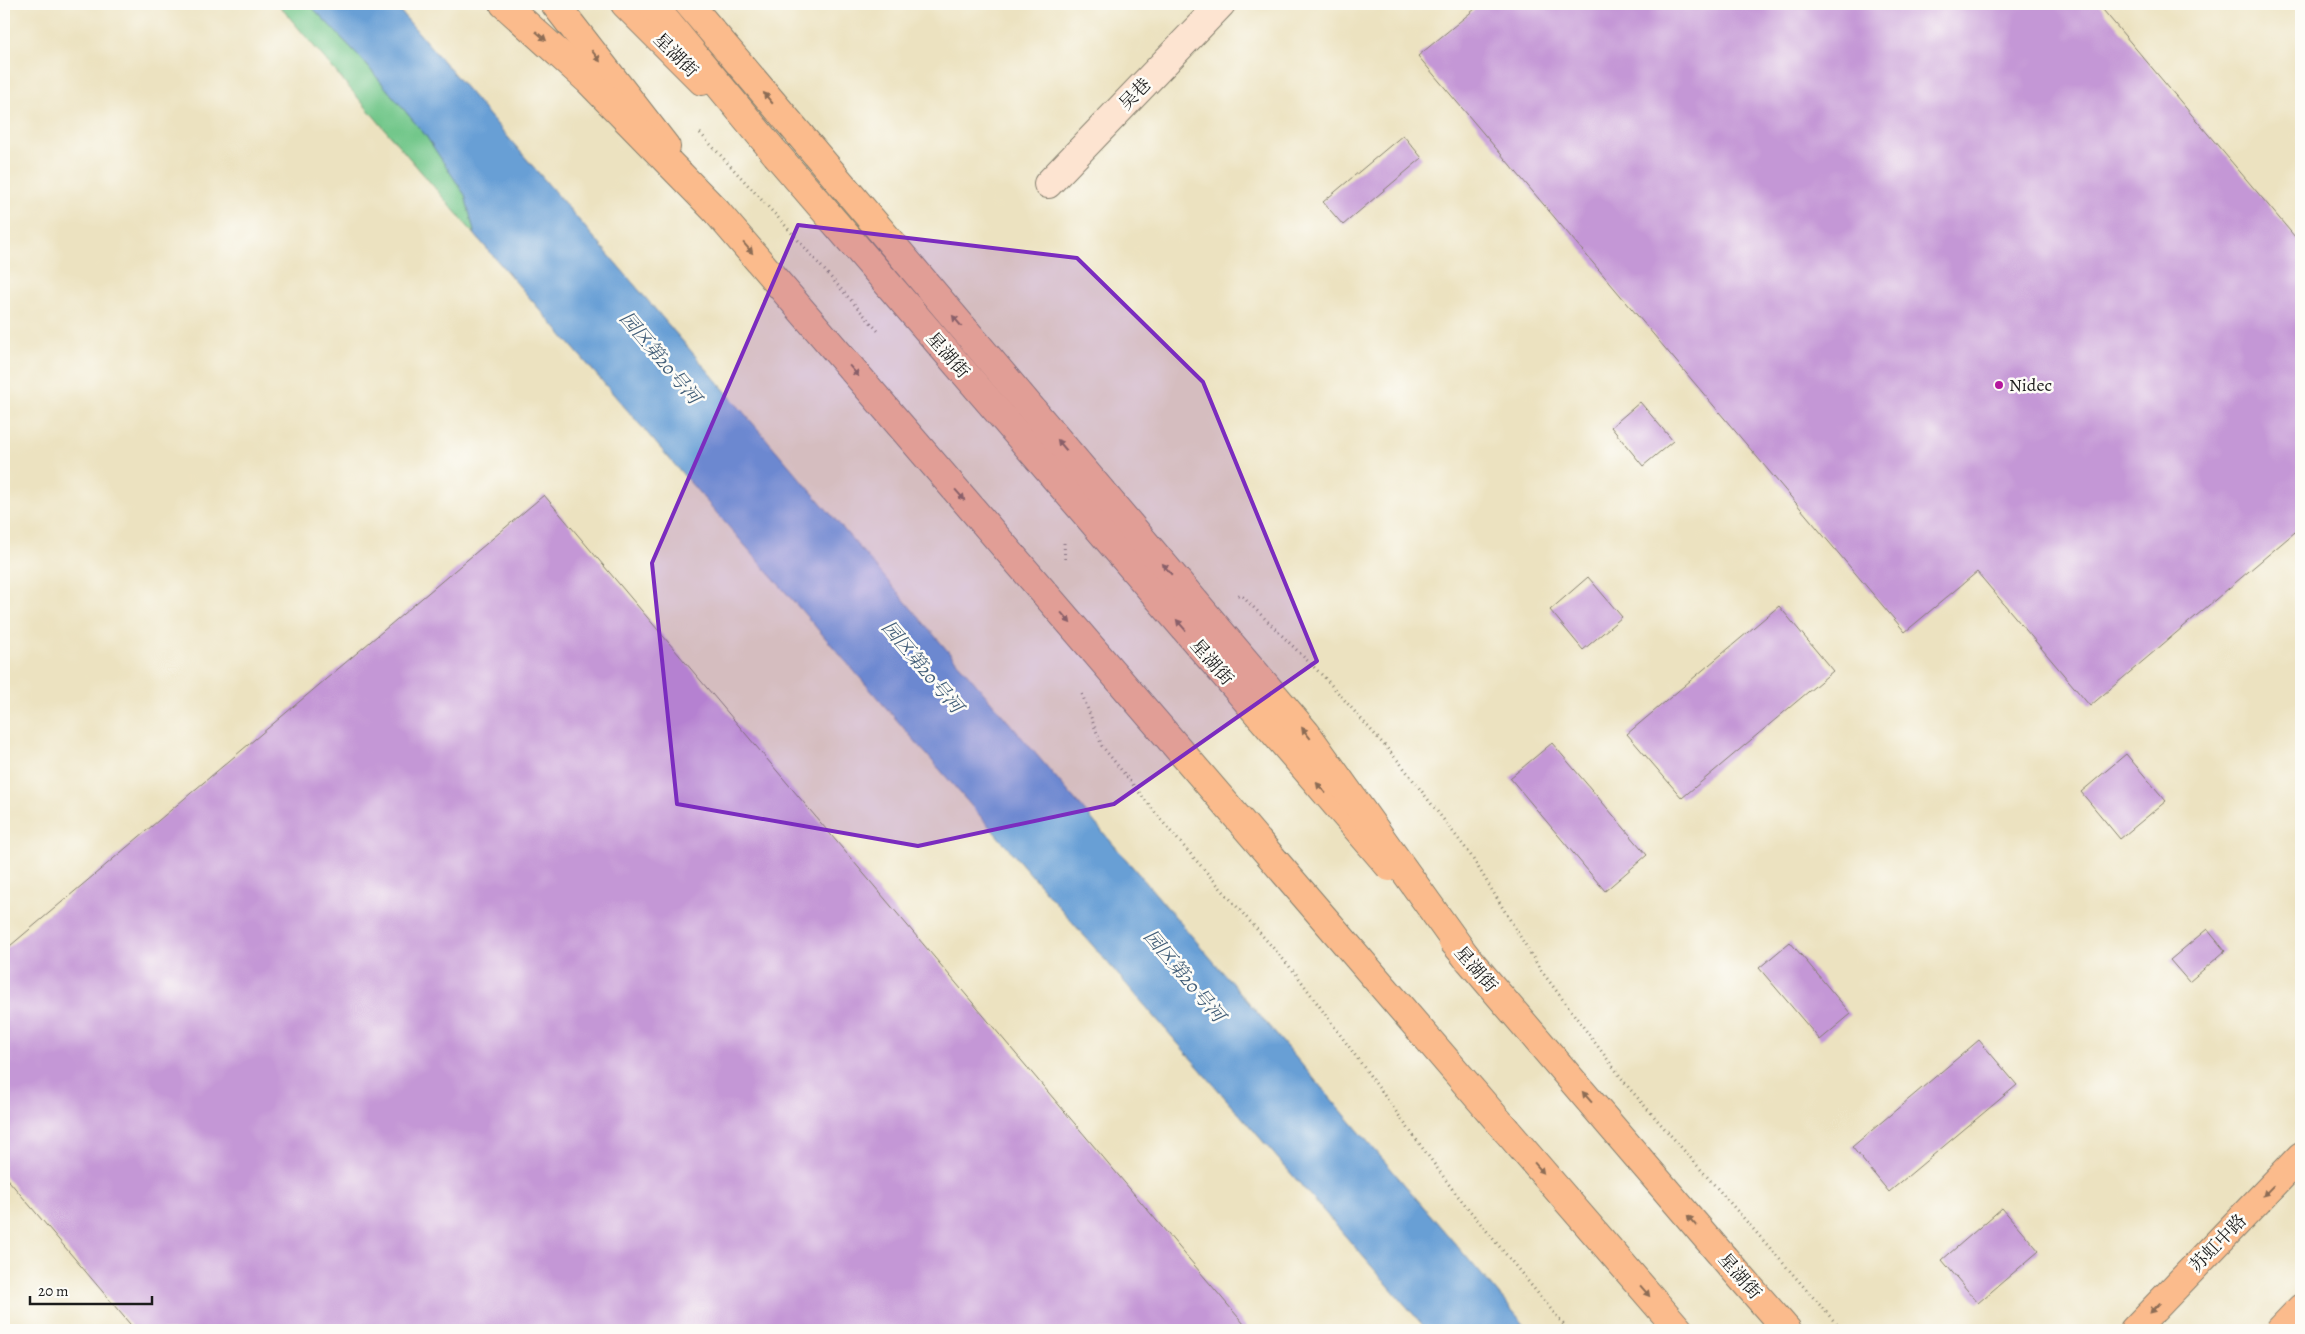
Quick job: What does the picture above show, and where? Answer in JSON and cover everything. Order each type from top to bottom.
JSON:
[{"type":"main road","points":[[504,4],[589,81],[716,211]]},
{"type":"main road","points":[[555,4],[716,211],[1671,1321]]},
{"type":"main road","name":"星湖街","points":[[625,4],[776,154],[1724,1258],[1788,1330]]},
{"type":"main road","points":[[652,4],[776,154]]},
{"type":"main road","points":[[689,4],[1306,733],[1467,958]]},
{"type":"main road","name":"苏虹中路","points":[[2134,1330],[2301,1156]]},
{"type":"main road","points":[[2280,1330],[2301,1308]]},
{"type":"street","name":"吴巷","points":[[1048,184],[1221,4]]},
{"type":"path","points":[[695,128],[783,222],[881,334]]},
{"type":"path","points":[[1066,571],[1064,542],[1073,545]]},
{"type":"path","points":[[1234,594],[1243,597],[1324,678],[1400,763],[1470,854],[1540,968],[1629,1088],[1842,1330]]},
{"type":"path","points":[[1081,692],[1102,746],[1166,826],[1296,974],[1453,1190],[1568,1330]]},
{"type":"highlighted area","points":[[798,225],[1077,258],[1203,382],[1317,661],[1114,804],[918,846],[677,804],[652,563]]},
{"type":"green space","points":[[278,4],[309,4],[360,57],[426,136],[465,195],[475,235]]},
{"type":"water","name":"园区第20号河","points":[[309,4],[394,4],[1529,1330],[1427,1330],[475,235],[465,195],[426,136],[360,57]]},
{"type":"building","name":"Nidec","points":[[1481,4],[2098,4],[2301,244],[2301,527],[2090,706],[1977,572],[1905,632],[1418,56]]},
{"type":"building","points":[[1403,135],[1422,158],[1343,225],[1323,202]]},
{"type":"building","points":[[1640,402],[1673,441],[1643,466],[1611,427]]},
{"type":"building","points":[[544,495],[1249,1330],[135,1330],[4,1175],[4,951]]},
{"type":"building","points":[[1588,577],[1622,617],[1583,650],[1550,610]]},
{"type":"building","points":[[1779,606],[1833,671],[1682,798],[1627,734]]},
{"type":"building","points":[[1552,743],[1647,855],[1605,891],[1510,778]]},
{"type":"building","points":[[2126,754],[2166,801],[2120,839],[2081,792]]},
{"type":"building","points":[[2207,929],[2225,951],[2189,982],[2170,960]]},
{"type":"building","points":[[1790,942],[1851,1014],[1820,1040],[1759,968]]},
{"type":"building","points":[[1979,1040],[2017,1085],[1889,1192],[1852,1147]]},
{"type":"building","points":[[2002,1208],[2039,1251],[1978,1303],[1942,1260]]},
{"type":"place","name":"Nidec","points":[[1999,385]]}]
